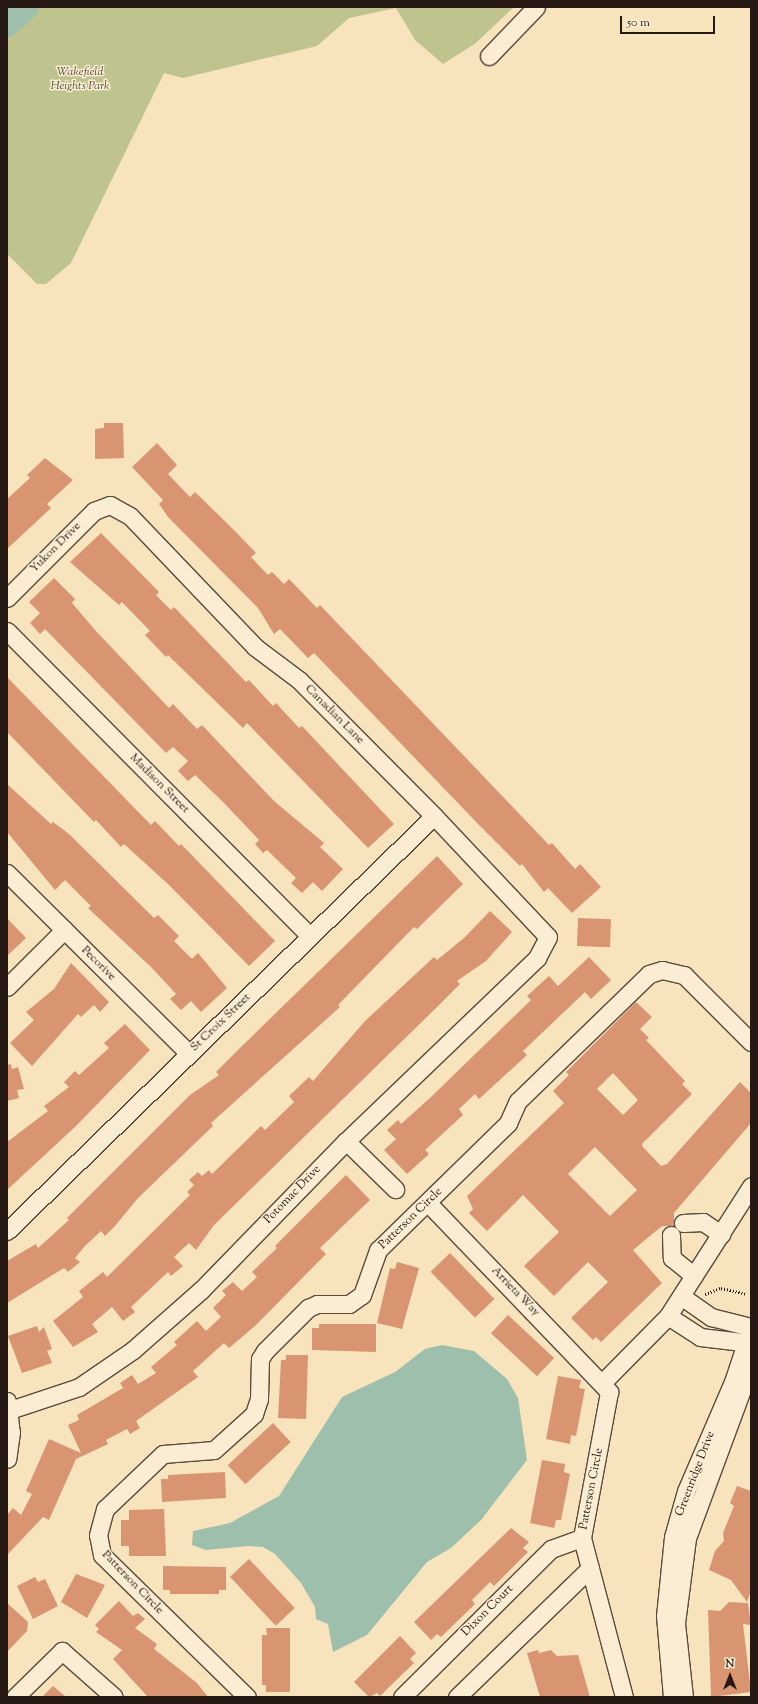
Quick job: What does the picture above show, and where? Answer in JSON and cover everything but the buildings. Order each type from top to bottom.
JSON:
[{"type":"street","points":[[489,56],[536,7]]},
{"type":"street","name":"Yukon Drive","points":[[7,598],[94,511],[110,505]]},
{"type":"street","name":"Canadian Lane","points":[[110,505],[130,516],[256,647],[300,680],[434,816],[548,937]]},
{"type":"street","name":"Madison Street","points":[[7,631],[310,936]]},
{"type":"street","name":"St Croix Street","points":[[7,1231],[434,816]]},
{"type":"street","name":"Pecorive","points":[[7,873],[189,1054]]},
{"type":"street","points":[[7,987],[64,930]]},
{"type":"street","name":"Potomac Drive","points":[[8,1408],[79,1387],[133,1350],[201,1290],[346,1141],[536,958],[548,937]]},
{"type":"street","name":"Patterson Circle","points":[[247,1697],[102,1555],[98,1535],[101,1515],[163,1454],[214,1450],[254,1414],[259,1399],[260,1358],[265,1351],[308,1308],[317,1304],[349,1304],[362,1295],[378,1250],[428,1203],[508,1123],[518,1101],[649,974],[662,970],[684,975],[751,1042]]},
{"type":"street","points":[[346,1141],[395,1189]]},
{"type":"street","points":[[603,1382],[668,1316],[751,1186]]},
{"type":"street","name":"Arrieta Way","points":[[428,1203],[603,1382]]},
{"type":"street","points":[[683,1223],[703,1222],[721,1234]]},
{"type":"street","points":[[671,1235],[672,1258],[694,1276]]},
{"type":"street","points":[[681,1296],[711,1316],[750,1335]]},
{"type":"street","points":[[668,1316],[700,1337],[750,1335]]},
{"type":"street","name":"Greenridge Drive","points":[[672,1697],[665,1616],[673,1538],[686,1491],[733,1382],[750,1335]]},
{"type":"street","name":"Greenridge Drive","points":[[684,1697],[676,1623],[687,1538],[751,1365]]},
{"type":"street","name":"Patterson Circle","points":[[603,1382],[610,1401],[582,1538],[624,1697]]},
{"type":"street","points":[[7,1459],[8,1408]]},
{"type":"street","name":"Dixon Court","points":[[402,1697],[551,1549],[582,1538]]},
{"type":"street","points":[[457,1697],[590,1568]]},
{"type":"street","points":[[15,1697],[62,1651],[114,1697]]},
{"type":"path","points":[[698,1292],[710,1295],[721,1288],[746,1294]]},
{"type":"green space","name":"Wakefield Heights Park","points":[[7,7],[514,7],[476,43],[443,64],[415,40],[396,8],[349,18],[317,46],[183,78],[164,73],[71,263],[46,284],[37,284],[7,254]]},
{"type":"shaded area","points":[[442,1345],[474,1351],[507,1379],[518,1398],[527,1460],[481,1520],[451,1548],[427,1562],[367,1635],[333,1652],[328,1624],[316,1619],[315,1607],[301,1583],[275,1554],[263,1547],[248,1546],[206,1550],[192,1545],[193,1531],[230,1523],[279,1496],[342,1397],[395,1372],[425,1349]]},
{"type":"waterway","points":[[7,25],[27,7]]}]
